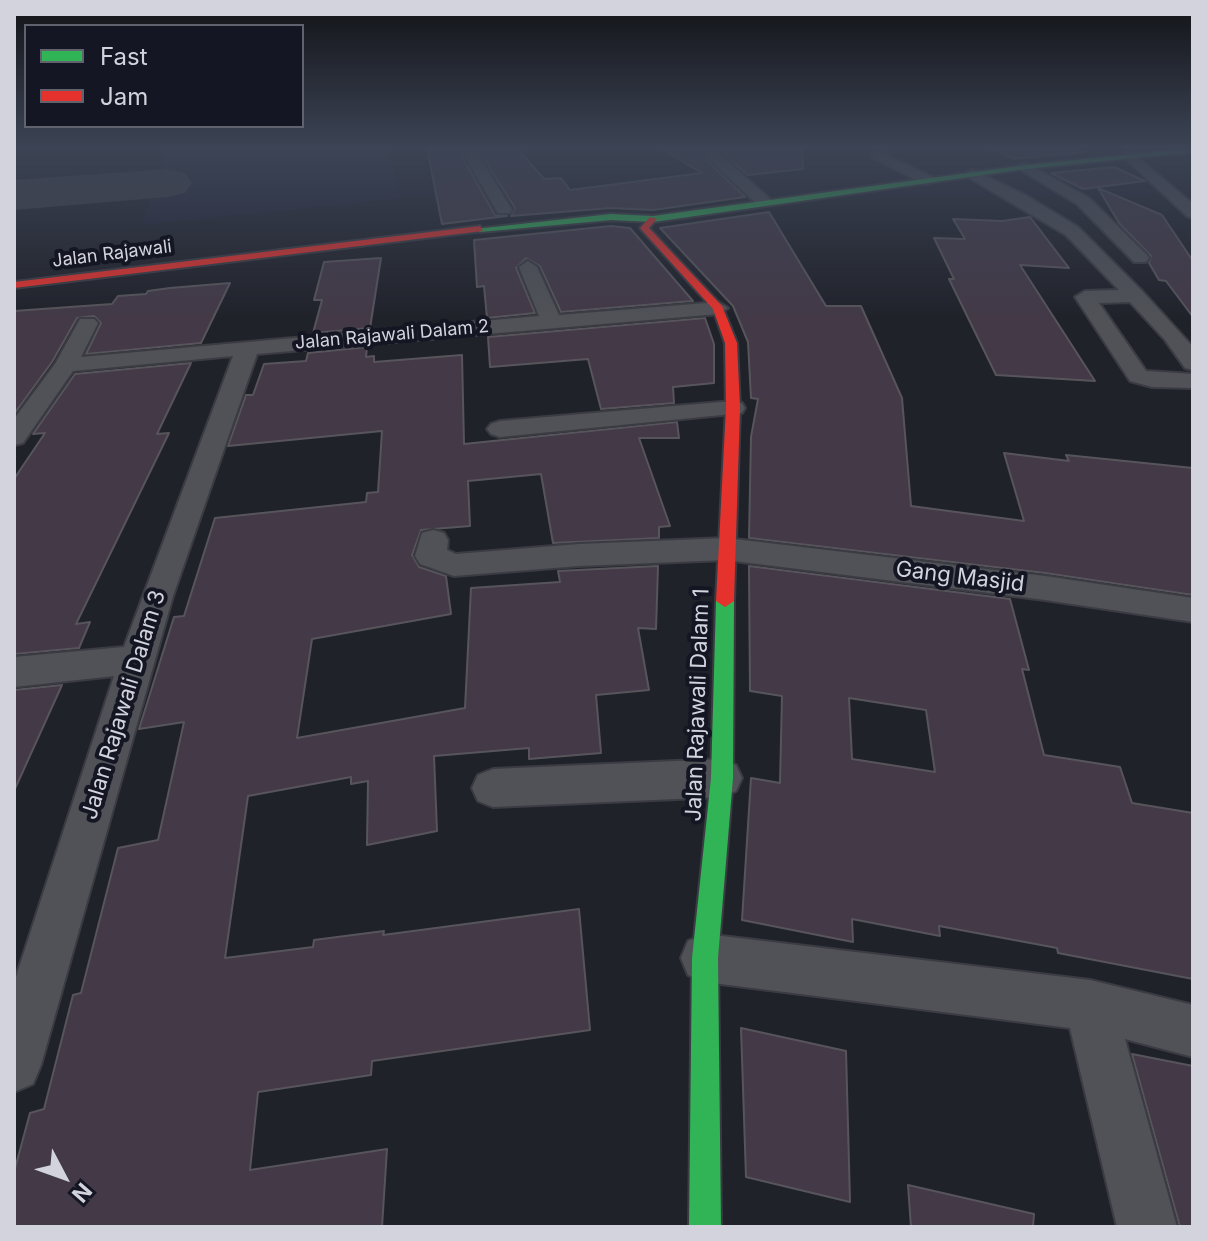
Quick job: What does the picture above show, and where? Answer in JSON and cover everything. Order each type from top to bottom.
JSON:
[{"type":"street","points":[[496,206],[502,219]]},
{"type":"street","points":[[653,219],[738,206]]},
{"type":"street","points":[[1032,206],[1072,231],[1173,335],[1193,363]]},
{"type":"street","points":[[1088,206],[1140,258]]},
{"type":"street","name":"Jalan Rajawali","points":[[14,285],[502,219],[653,219]]},
{"type":"street","name":"Jalan Rajawali Dalam 1","points":[[653,219],[644,228],[718,308],[731,343],[733,408],[726,549],[722,778],[705,958],[705,1227]]},
{"type":"street","points":[[528,267],[551,321]]},
{"type":"street","points":[[1136,296],[1085,297],[1138,376],[1152,380],[1193,381]]},
{"type":"street","name":"Jalan Rajawali Dalam 2","points":[[66,365],[718,308]]},
{"type":"street","points":[[14,437],[66,365],[87,323]]},
{"type":"street","points":[[1110,334],[1173,335]]},
{"type":"street","name":"Jalan Rajawali Dalam 3","points":[[14,1065],[157,596],[247,349]]},
{"type":"street","points":[[14,394],[45,392]]},
{"type":"street","points":[[500,429],[733,408]]},
{"type":"street","name":"Gang Masjid","points":[[433,540],[431,556],[454,565],[579,555],[726,549],[1045,588],[1193,610]]},
{"type":"street","points":[[14,672],[137,660]]},
{"type":"street","points":[[493,788],[722,778]]},
{"type":"street","points":[[705,958],[1090,1005],[1193,1031]]},
{"type":"street","points":[[1090,1005],[1147,1227]]},
{"type":"shaded area","points":[[148,206],[326,206],[142,225]]},
{"type":"building","points":[[438,206],[490,206],[495,215],[507,216],[442,224]]},
{"type":"building","points":[[514,206],[682,206],[511,216]]},
{"type":"building","points":[[1109,206],[1140,206],[1162,215],[1193,261],[1193,317],[1166,281],[1159,280],[1149,263],[1151,256],[1119,223]]},
{"type":"building","points":[[769,212],[826,306],[861,306],[902,398],[911,506],[1024,521],[1004,453],[1069,461],[1066,455],[1193,468],[1193,595],[1045,573],[749,538],[751,437],[758,399],[751,398],[748,342],[733,306],[660,228]]},
{"type":"building","points":[[1030,217],[1069,268],[1020,265],[1095,381],[996,375],[949,279],[954,279],[934,238],[965,239],[953,219],[1002,221]]},
{"type":"building","points":[[611,226],[630,228],[693,301],[561,312],[540,266],[526,258],[516,268],[535,313],[487,318],[484,286],[477,287],[474,240]]},
{"type":"building","points":[[381,258],[370,328],[313,333],[322,300],[314,300],[324,262]]},
{"type":"building","points":[[230,283],[201,343],[86,354],[101,323],[94,316],[77,318],[52,362],[14,414],[14,311],[112,304],[118,296]]},
{"type":"building","points":[[705,318],[714,344],[714,383],[673,387],[674,403],[601,409],[588,359],[490,367],[488,337]]},
{"type":"building","points":[[367,347],[366,357],[374,356],[374,362],[462,355],[464,444],[677,422],[679,438],[639,438],[670,526],[659,527],[659,538],[553,543],[541,474],[468,481],[470,526],[421,530],[412,555],[419,567],[446,576],[451,614],[312,639],[297,738],[465,708],[471,588],[560,582],[558,571],[658,566],[656,629],[638,628],[649,690],[596,695],[601,753],[529,759],[529,748],[434,756],[437,831],[367,845],[368,781],[351,784],[351,777],[248,796],[225,958],[313,947],[314,940],[384,931],[383,935],[579,909],[590,1030],[372,1061],[371,1075],[258,1092],[250,1170],[387,1149],[382,1227],[14,1227],[14,1172],[30,1113],[44,1109],[73,995],[81,993],[118,848],[158,840],[184,722],[139,729],[174,617],[184,616],[215,518],[366,502],[367,493],[378,492],[382,431],[228,446],[246,395],[253,395],[264,364],[306,361],[308,353]]},
{"type":"building","points":[[191,363],[157,434],[169,433],[76,624],[90,622],[79,648],[14,654],[14,479],[45,433],[33,434],[75,374]]},
{"type":"building","points":[[749,566],[1010,599],[1029,670],[1022,669],[1044,755],[1120,767],[1132,803],[1193,813],[1193,979],[1058,953],[1057,948],[939,926],[940,936],[852,919],[853,942],[742,920],[751,778],[780,783],[782,696],[750,691]],"holes":[[[849,698],[926,710],[935,772],[852,759]]]},
{"type":"building","points":[[62,685],[14,791],[14,690]]},
{"type":"building","points":[[741,1028],[846,1051],[850,1202],[746,1177]]},
{"type":"building","points":[[1132,1054],[1193,1066],[1193,1227],[1180,1227]]},
{"type":"building","points":[[908,1185],[1034,1214],[1033,1227],[911,1227]]},
{"type":"traffic: fast","points":[[480,229],[611,217],[653,219],[747,206]]},
{"type":"traffic: fast","points":[[705,1227],[705,958],[722,778],[725,601]]},
{"type":"traffic: jam","points":[[653,219],[644,228],[718,308],[731,343],[733,408],[725,601]]},
{"type":"traffic: jam","points":[[14,285],[480,229]]}]
